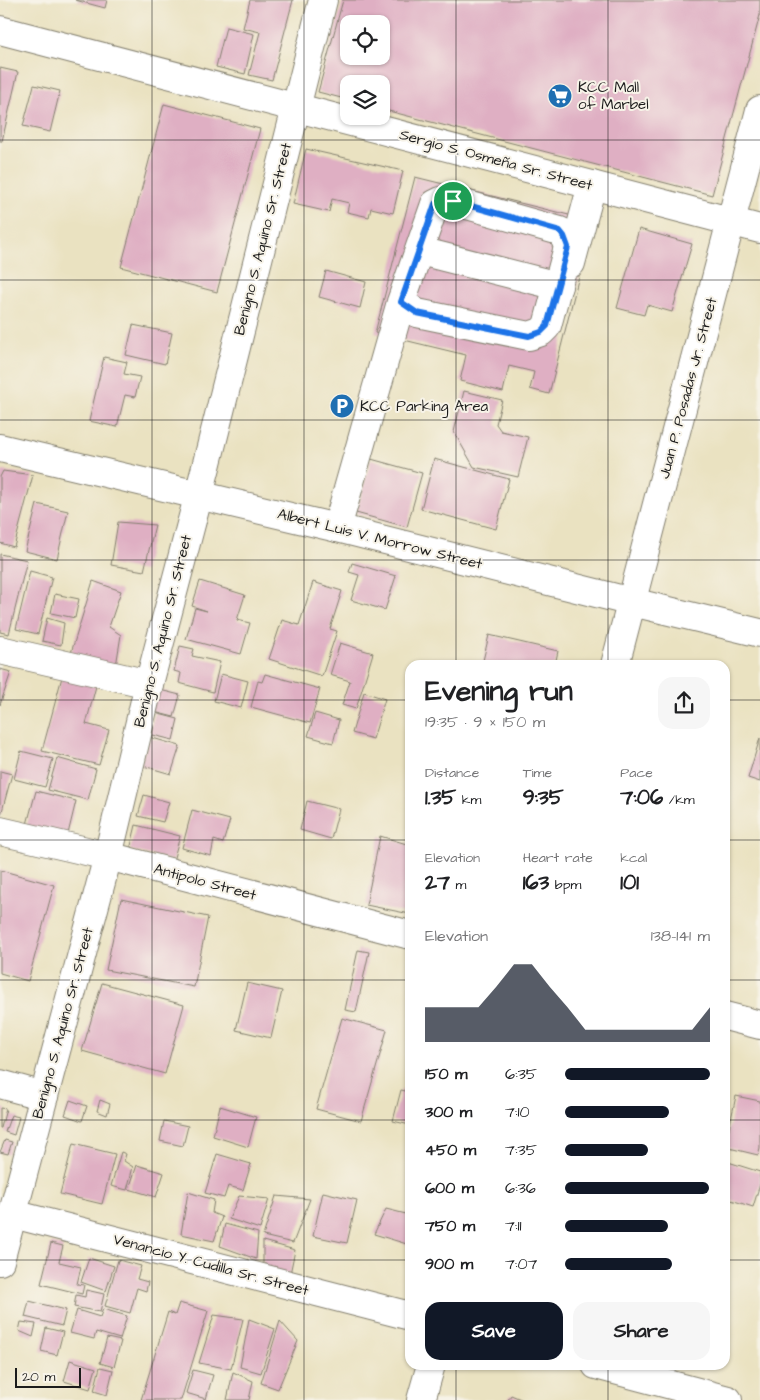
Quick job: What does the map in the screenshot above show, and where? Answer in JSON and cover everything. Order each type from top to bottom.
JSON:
[{"type":"street","name":"Benigno S. Aquino Sr. Street","points":[[0,1261],[108,856],[149,684],[323,0]]},
{"type":"street","name":"Sergio S. Osmeña Sr. Street","points":[[0,30],[760,229]]},
{"type":"street","name":"Juan P. Posadas Jr. Street","points":[[616,660],[760,110]]},
{"type":"street","points":[[401,302],[417,313],[529,336],[541,332],[557,318],[592,185]]},
{"type":"street","points":[[337,528],[401,302],[435,204],[453,201],[560,231],[568,247],[547,326]]},
{"type":"street","points":[[420,251],[558,286]]},
{"type":"street","name":"Albert Luis V. Morrow Street","points":[[0,448],[337,528],[760,633]]},
{"type":"street","points":[[0,650],[149,684]]},
{"type":"street","name":"Antipolo Street","points":[[0,831],[108,856],[405,934]]},
{"type":"street","points":[[730,1017],[760,1025]]},
{"type":"street","points":[[0,1084],[44,1096]]},
{"type":"street","name":"Venancio Y. Cudilla Sr. Street","points":[[13,1214],[405,1315]]},
{"type":"street","points":[[421,1400],[430,1370]]},
{"type":"street","points":[[615,1370],[728,1400]]},
{"type":"building","points":[[75,0],[107,0],[105,8]]},
{"type":"building","points":[[250,0],[293,0],[272,80],[249,75],[260,32],[243,28]]},
{"type":"building","name":"KCC Mall of Marbel","points":[[343,0],[760,0],[760,15],[712,195],[390,111],[390,75],[340,75],[340,98],[318,92]]},
{"type":"building","points":[[226,27],[254,34],[245,74],[216,67]]},
{"type":"building","points":[[0,68],[18,72],[2,141],[0,141]]},
{"type":"building","points":[[34,85],[60,91],[50,132],[23,126]]},
{"type":"building","points":[[164,104],[260,129],[217,292],[121,267]]},
{"type":"building","points":[[306,149],[403,171],[393,213],[371,208],[369,217],[347,212],[349,203],[332,199],[329,212],[293,204]]},
{"type":"building","name":"KCC Parking Area","points":[[415,177],[593,221],[549,394],[530,389],[534,372],[509,366],[503,392],[460,381],[466,355],[375,333]]},
{"type":"building","points":[[639,229],[692,244],[672,312],[647,305],[644,315],[617,308]]},
{"type":"building","points":[[326,271],[366,282],[360,308],[319,297]]},
{"type":"building","points":[[133,325],[172,333],[165,364],[126,355]]},
{"type":"building","points":[[104,357],[127,362],[124,374],[140,377],[135,397],[125,395],[117,427],[89,421]]},
{"type":"building","points":[[464,391],[502,400],[496,424],[501,431],[528,437],[518,477],[474,467],[454,432]]},
{"type":"building","points":[[371,459],[422,473],[407,527],[356,513]]},
{"type":"building","points":[[434,459],[509,479],[496,529],[421,509]]},
{"type":"building","points":[[3,471],[33,475],[14,547],[0,543],[0,477]]},
{"type":"building","points":[[37,504],[68,511],[57,559],[25,551]]},
{"type":"building","points":[[118,522],[155,525],[144,571],[111,565]]},
{"type":"building","points":[[0,554],[27,560],[9,634],[0,632]]},
{"type":"building","points":[[352,563],[396,576],[385,610],[351,600],[359,575],[349,572]]},
{"type":"building","points":[[30,571],[52,577],[38,634],[16,629]]},
{"type":"building","points":[[93,581],[121,591],[109,627],[121,635],[116,666],[71,653]]},
{"type":"building","points":[[200,581],[245,595],[237,620],[250,623],[241,654],[186,639],[195,608],[207,611],[192,606]]},
{"type":"building","points":[[313,582],[342,591],[330,629],[337,631],[322,676],[269,659],[282,620],[299,625]]},
{"type":"building","points":[[55,594],[79,599],[75,618],[51,613]]},
{"type":"building","points":[[47,618],[64,623],[61,645],[42,641]]},
{"type":"building","points":[[489,635],[558,651],[556,660],[483,660]]},
{"type":"building","points":[[340,643],[373,653],[356,709],[342,705],[350,681],[330,675]]},
{"type":"building","points":[[180,646],[194,649],[192,656],[220,662],[213,692],[179,683],[181,673],[174,671]]},
{"type":"building","points":[[0,669],[11,672],[0,705]]},
{"type":"building","points":[[221,674],[248,681],[241,708],[214,701]]},
{"type":"building","points":[[265,674],[320,689],[310,723],[251,707],[258,681],[262,682]]},
{"type":"building","points":[[62,677],[96,686],[86,724],[109,730],[99,765],[42,751]]},
{"type":"building","points":[[152,688],[180,695],[174,717],[146,710]]},
{"type":"building","points":[[364,692],[385,699],[373,739],[352,733]]},
{"type":"building","points":[[155,713],[178,719],[173,740],[149,734]]},
{"type":"building","points":[[315,713],[339,720],[333,743],[308,736]]},
{"type":"building","points":[[149,737],[180,746],[171,774],[140,765]]},
{"type":"building","points":[[760,738],[760,782],[748,778]]},
{"type":"building","points":[[21,751],[53,759],[45,787],[14,779]]},
{"type":"building","points":[[57,758],[96,769],[88,800],[48,790]]},
{"type":"building","points":[[0,771],[12,774],[1,815],[0,815]]},
{"type":"building","points":[[36,791],[76,801],[67,838],[26,828]]},
{"type":"building","points":[[144,795],[169,802],[163,822],[138,816]]},
{"type":"building","points":[[307,801],[339,809],[331,839],[300,830]]},
{"type":"building","points":[[192,810],[230,820],[223,843],[214,840],[211,856],[182,848]]},
{"type":"building","points":[[136,825],[180,836],[173,861],[130,850]]},
{"type":"building","points":[[380,836],[405,844],[405,913],[366,905]]},
{"type":"building","points":[[0,870],[54,885],[28,981],[0,973]]},
{"type":"building","points":[[121,899],[208,917],[194,987],[106,970]]},
{"type":"building","points":[[358,950],[369,952],[356,1012],[345,1010]]},
{"type":"building","points":[[102,983],[184,1005],[165,1074],[82,1051]]},
{"type":"building","points":[[247,983],[282,991],[271,1038],[236,1030]]},
{"type":"building","points":[[342,1018],[387,1030],[361,1121],[316,1109]]},
{"type":"building","points":[[401,1090],[405,1091],[405,1124],[393,1121]]},
{"type":"building","points":[[736,1096],[760,1101],[760,1148],[758,1155],[730,1148],[730,1124]]},
{"type":"building","points":[[70,1100],[87,1106],[82,1121],[65,1115]]},
{"type":"building","points":[[100,1100],[110,1104],[107,1115],[97,1111]]},
{"type":"building","points":[[220,1106],[256,1117],[248,1147],[213,1136]]},
{"type":"building","points":[[0,1108],[6,1109],[1,1128],[0,1128]]},
{"type":"building","points":[[11,1115],[19,1117],[14,1135],[5,1132]]},
{"type":"building","points":[[164,1121],[188,1126],[183,1146],[160,1141]]},
{"type":"building","points":[[5,1140],[12,1142],[8,1154],[0,1152]]},
{"type":"building","points":[[73,1144],[115,1154],[102,1204],[60,1194]]},
{"type":"building","points":[[121,1152],[126,1154],[124,1161],[133,1167],[127,1190],[111,1186]]},
{"type":"building","points":[[217,1154],[251,1164],[243,1190],[228,1186],[224,1198],[205,1193]]},
{"type":"building","points":[[730,1163],[760,1172],[760,1184],[753,1207],[730,1200]]},
{"type":"building","points":[[137,1165],[164,1173],[156,1197],[129,1189]]},
{"type":"building","points":[[188,1192],[214,1200],[212,1213],[222,1217],[214,1241],[181,1234]]},
{"type":"building","points":[[323,1192],[357,1200],[347,1243],[313,1236]]},
{"type":"building","points":[[239,1196],[269,1199],[260,1229],[229,1219]]},
{"type":"building","points":[[276,1196],[310,1199],[293,1243],[263,1236]]},
{"type":"building","points":[[386,1209],[405,1214],[405,1243],[374,1234]]},
{"type":"building","points":[[225,1224],[258,1233],[256,1259],[220,1246]]},
{"type":"building","points":[[263,1241],[295,1250],[290,1274],[263,1272]]},
{"type":"building","points":[[51,1243],[63,1246],[59,1262],[81,1267],[77,1284],[84,1285],[82,1294],[41,1284]]},
{"type":"building","points":[[89,1258],[114,1266],[106,1291],[81,1282]]},
{"type":"building","points":[[118,1260],[141,1266],[137,1279],[148,1282],[146,1291],[137,1288],[130,1313],[105,1306]]},
{"type":"building","points":[[86,1290],[104,1294],[100,1312],[74,1307],[76,1295],[85,1297]]},
{"type":"building","points":[[29,1301],[66,1310],[62,1326],[25,1317]]},
{"type":"building","points":[[179,1303],[208,1311],[181,1400],[141,1400],[168,1312],[175,1315]]},
{"type":"building","points":[[103,1309],[127,1316],[120,1339],[96,1332],[94,1339],[70,1333],[77,1310],[100,1317]]},
{"type":"building","points":[[214,1315],[243,1319],[231,1369],[199,1363]]},
{"type":"building","points":[[249,1319],[275,1329],[261,1373],[240,1367]]},
{"type":"building","points":[[280,1321],[298,1341],[278,1389],[261,1383]]},
{"type":"building","points":[[21,1322],[36,1324],[33,1337],[19,1331]]},
{"type":"building","points":[[46,1328],[63,1332],[57,1355],[41,1351]]},
{"type":"building","points":[[107,1338],[121,1341],[114,1367],[100,1363]]},
{"type":"building","points":[[70,1360],[96,1368],[90,1389],[64,1381]]},
{"type":"building","points":[[100,1367],[113,1370],[107,1395],[94,1391]]},
{"type":"building","points":[[193,1370],[213,1375],[206,1399],[186,1393]]},
{"type":"building","points":[[233,1372],[253,1381],[249,1400],[227,1400]]},
{"type":"building","points":[[511,1395],[523,1400],[508,1400]]},
{"type":"place","name":"KCC Mall of Marbel","points":[[560,96]]},
{"type":"place","name":"KCC Parking Area","points":[[342,406]]},
{"type":"route","points":[[453,201],[560,231],[564,236],[568,247],[547,326],[541,332],[529,336],[417,313],[401,302],[435,204],[453,201]]}]
